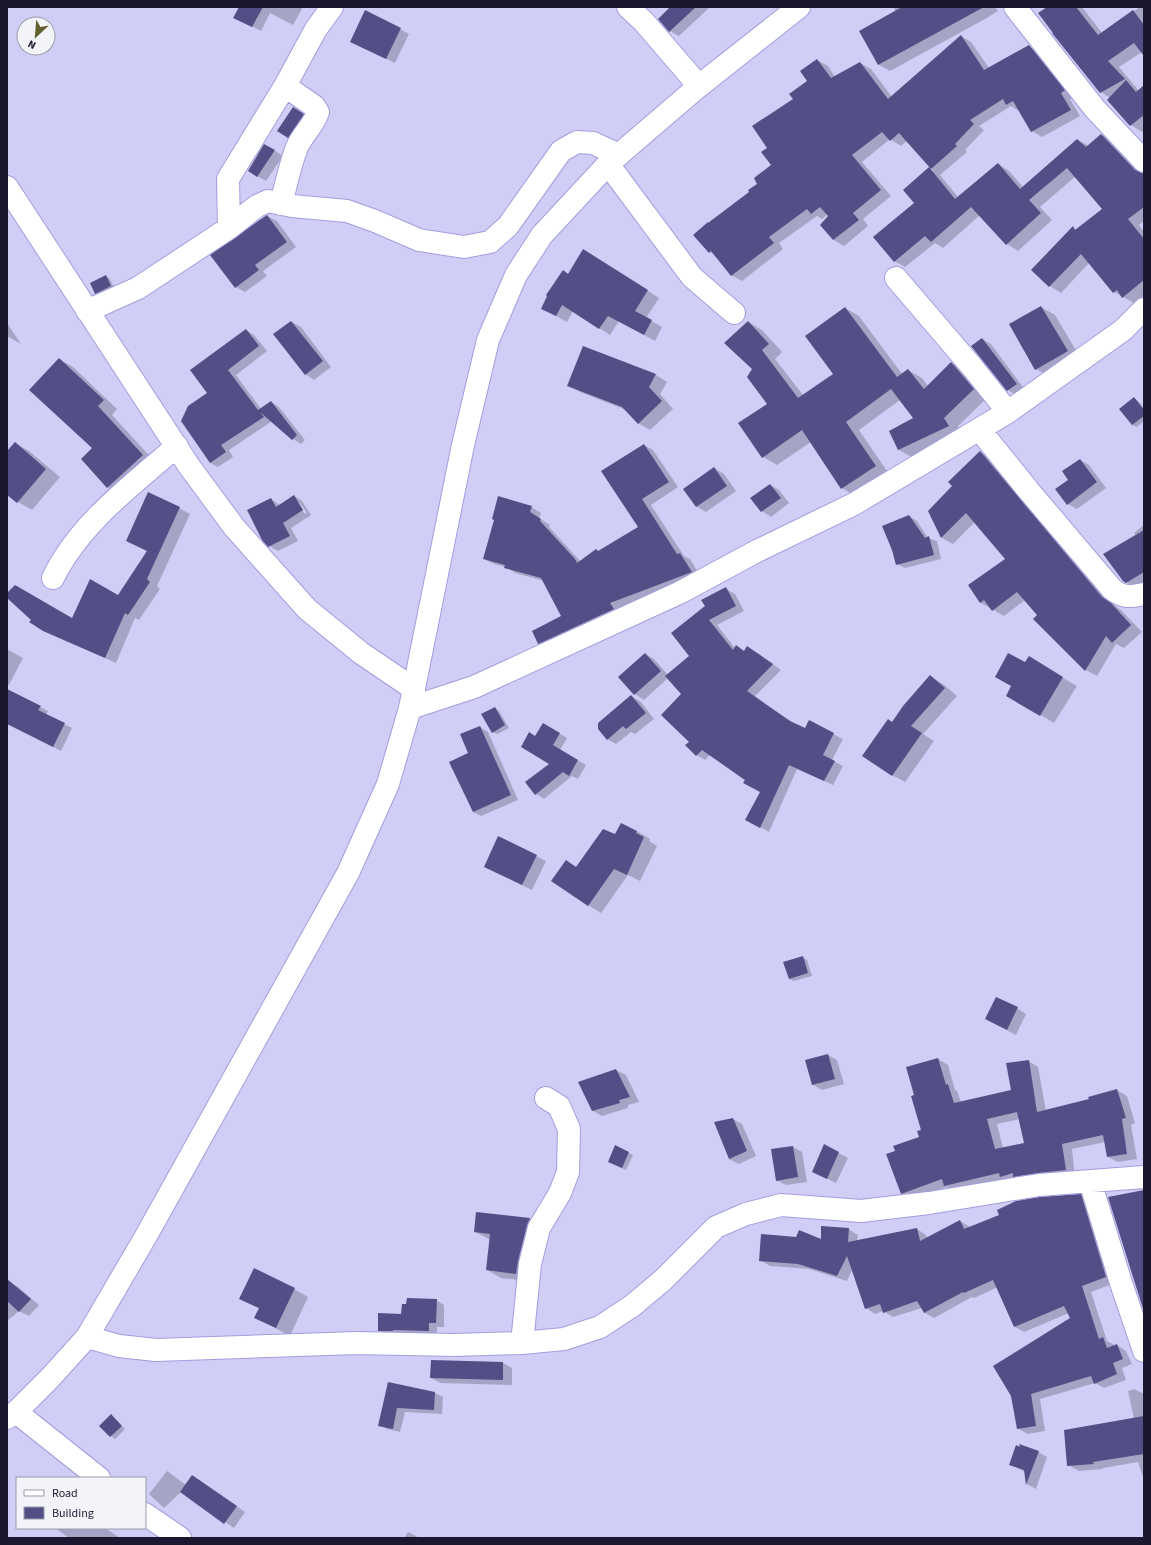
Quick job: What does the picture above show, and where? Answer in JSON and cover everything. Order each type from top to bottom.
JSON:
[{"type":"street","points":[[229,228],[228,178],[285,86],[316,30],[332,7]]},
{"type":"street","points":[[628,7],[644,22],[699,86]]},
{"type":"street","points":[[98,1477],[12,1415],[50,1378],[87,1337],[150,1229],[348,873],[388,784],[412,699],[463,445],[488,340],[516,275],[542,235],[614,160],[699,86],[799,7]]},
{"type":"street","points":[[1016,7],[1095,109],[1144,161]]},
{"type":"street","points":[[281,204],[290,169],[298,146],[316,118],[318,112],[314,106],[285,86]]},
{"type":"street","points":[[87,311],[138,288],[229,228],[257,206],[268,202],[347,211],[419,240],[464,247],[490,242],[508,226],[561,151],[576,142],[582,142],[592,143],[614,160],[692,277],[734,313]]},
{"type":"street","points":[[7,187],[176,446],[234,527],[308,609],[361,653],[412,699]]},
{"type":"street","points":[[896,278],[973,368],[1008,412]]},
{"type":"street","points":[[412,699],[474,687],[681,592],[755,552],[854,504],[1008,412],[1122,330],[1144,309]]},
{"type":"street","points":[[980,429],[1034,497],[1112,589],[1125,597],[1133,597],[1144,594]]},
{"type":"street","points":[[53,578],[61,562],[90,525],[124,492],[176,446]]},
{"type":"street","points":[[522,1344],[530,1264],[539,1228],[560,1194],[568,1172],[569,1129],[559,1106],[546,1098]]},
{"type":"street","points":[[87,1337],[119,1346],[156,1350],[356,1343],[454,1345],[522,1344],[564,1340],[600,1327],[632,1306],[663,1280],[716,1228],[746,1214],[781,1205],[861,1211],[929,1204],[1040,1185],[1144,1177]]},
{"type":"street","points":[[1090,1181],[1144,1351]]},
{"type":"street","points":[[146,1515],[180,1538]]},
{"type":"building","points":[[239,7],[263,7],[252,27],[233,18]]},
{"type":"building","points":[[670,7],[696,7],[669,32],[658,19]]},
{"type":"building","points":[[902,7],[984,7],[878,65],[859,31]]},
{"type":"building","points":[[1047,7],[1076,7],[1098,35],[1133,10],[1144,25],[1144,56],[1134,43],[1108,61],[1125,79],[1100,93],[1038,13]]},
{"type":"building","points":[[365,10],[401,28],[386,59],[350,42]]},
{"type":"building","points":[[961,35],[984,70],[1029,45],[1065,90],[1061,93],[1071,110],[1031,132],[1013,101],[1006,105],[1003,99],[970,120],[974,124],[955,144],[957,146],[931,169],[899,133],[890,141],[882,132],[852,155],[881,190],[853,213],[859,220],[833,240],[820,225],[828,216],[820,207],[811,214],[807,209],[769,237],[774,243],[731,276],[711,251],[709,253],[693,235],[749,192],[748,190],[757,184],[754,178],[771,165],[761,152],[767,148],[752,126],[793,99],[789,94],[807,81],[800,71],[817,59],[831,78],[860,62],[888,99]]},
{"type":"building","points":[[1126,80],[1136,92],[1144,85],[1144,115],[1130,126],[1107,100]]},
{"type":"building","points":[[293,107],[304,114],[288,138],[277,131]]},
{"type":"building","points":[[1101,134],[1135,170],[1144,174],[1144,207],[1128,219],[1144,239],[1144,280],[1122,298],[1117,290],[1113,293],[1081,254],[1049,287],[1031,270],[1073,226],[1075,230],[1102,209],[1067,168],[1029,200],[1041,213],[1006,245],[971,207],[931,242],[925,236],[894,262],[873,237],[914,203],[903,190],[929,167],[955,199],[998,163],[1020,189],[1077,139],[1086,147]]},
{"type":"building","points":[[264,144],[275,150],[257,177],[248,171]]},
{"type":"building","points":[[267,215],[287,242],[255,265],[259,270],[235,288],[210,255]]},
{"type":"building","points":[[583,249],[648,290],[635,311],[652,320],[644,335],[608,316],[599,329],[562,305],[556,316],[541,309],[547,296],[546,295],[563,270],[568,274]]},
{"type":"building","points":[[106,275],[111,286],[95,294],[90,283]]},
{"type":"building","points":[[1041,306],[1068,351],[1035,370],[1009,324]]},
{"type":"building","points":[[845,307],[897,377],[908,369],[924,389],[951,362],[974,389],[944,418],[949,426],[898,450],[889,431],[913,418],[891,389],[846,422],[876,466],[841,489],[802,430],[762,458],[738,423],[767,404],[747,377],[752,369],[724,343],[748,321],[769,344],[762,350],[798,398],[833,374],[805,336]]},
{"type":"building","points":[[291,321],[323,361],[305,375],[273,334]]},
{"type":"building","points":[[246,329],[259,346],[228,370],[258,410],[271,401],[297,435],[292,440],[260,412],[264,417],[221,445],[226,452],[210,463],[181,421],[188,406],[207,393],[190,370]]},
{"type":"building","points":[[982,338],[1017,384],[1007,391],[971,346]]},
{"type":"building","points":[[583,346],[656,374],[649,387],[662,401],[638,424],[622,407],[567,386]]},
{"type":"building","points":[[59,358],[104,400],[98,406],[143,455],[107,488],[81,459],[92,448],[29,390]]},
{"type":"building","points":[[1134,397],[1144,410],[1144,416],[1132,425],[1119,409]]},
{"type":"building","points":[[15,442],[46,469],[17,503],[7,495],[7,451]]},
{"type":"building","points":[[644,444],[669,482],[642,499],[677,554],[680,553],[692,572],[610,603],[614,609],[538,644],[532,631],[561,616],[541,578],[504,568],[505,565],[483,559],[494,520],[492,519],[498,496],[532,506],[530,512],[541,519],[540,521],[577,563],[596,549],[598,551],[638,527],[601,471]]},
{"type":"building","points":[[980,451],[1102,597],[1111,603],[1131,625],[1112,643],[1106,636],[1085,671],[1033,619],[1037,615],[1017,592],[992,611],[984,600],[980,603],[968,585],[1005,559],[966,513],[941,538],[928,511],[952,486],[948,482]]},
{"type":"building","points":[[1080,459],[1097,482],[1067,505],[1055,489],[1068,480],[1062,471]]},
{"type":"building","points":[[714,467],[727,486],[696,507],[683,489]]},
{"type":"building","points":[[770,484],[781,498],[761,512],[750,498]]},
{"type":"building","points":[[148,492],[180,507],[147,579],[150,582],[128,615],[125,613],[105,658],[43,631],[29,622],[31,620],[7,598],[7,593],[15,585],[72,618],[90,579],[118,595],[147,551],[126,541]]},
{"type":"building","points":[[294,495],[303,510],[283,523],[290,536],[268,547],[262,540],[247,510],[271,498],[276,507]]},
{"type":"building","points":[[909,515],[925,538],[929,536],[934,555],[896,565],[892,550],[882,526]]},
{"type":"building","points":[[1144,530],[1144,572],[1126,583],[1103,554]]},
{"type":"building","points":[[726,587],[736,606],[709,620],[733,650],[736,645],[744,651],[747,646],[773,664],[747,691],[790,721],[805,728],[809,720],[834,733],[823,755],[835,761],[824,781],[789,765],[760,828],[745,820],[760,792],[743,783],[745,780],[702,750],[696,756],[685,745],[689,742],[661,715],[681,694],[665,676],[689,656],[671,633],[705,606],[701,600]]},
{"type":"building","points":[[645,653],[661,671],[634,695],[618,677]]},
{"type":"building","points":[[1008,653],[1025,662],[1029,656],[1063,677],[1040,716],[1006,696],[1011,686],[995,677]]},
{"type":"building","points":[[930,675],[945,688],[911,726],[922,733],[892,776],[862,756],[888,719],[892,722],[903,706]]},
{"type":"building","points":[[7,689],[41,706],[38,710],[65,723],[53,747],[7,724]]},
{"type":"building","points":[[631,695],[646,713],[626,729],[623,726],[607,740],[598,729],[598,723]]},
{"type":"building","points":[[495,707],[505,725],[492,733],[481,714]]},
{"type":"building","points":[[543,723],[560,733],[553,745],[578,760],[569,776],[563,772],[535,795],[525,782],[549,764],[521,747],[529,732],[535,736]]},
{"type":"building","points":[[480,726],[511,795],[473,812],[449,762],[468,753],[460,734]]},
{"type":"building","points":[[621,823],[637,831],[636,833],[644,837],[627,875],[614,869],[588,906],[551,881],[566,860],[576,867],[603,829],[615,834]]},
{"type":"building","points":[[498,836],[537,855],[522,885],[484,867]]},
{"type":"building","points":[[803,956],[808,973],[789,979],[783,962]]},
{"type":"building","points":[[996,997],[1018,1007],[1007,1030],[985,1019]]},
{"type":"building","points":[[828,1054],[835,1079],[812,1085],[805,1060]]},
{"type":"building","points":[[938,1058],[946,1085],[948,1084],[954,1103],[1011,1090],[1006,1063],[1029,1060],[1037,1112],[1089,1099],[1088,1097],[1117,1089],[1126,1118],[1122,1119],[1127,1154],[1107,1157],[1103,1135],[1062,1144],[1066,1170],[1013,1177],[1013,1173],[1000,1177],[999,1173],[944,1186],[942,1179],[901,1194],[886,1154],[895,1151],[893,1146],[919,1137],[917,1131],[921,1130],[911,1096],[914,1095],[906,1067]],"holes":[[[1017,1112],[1024,1143],[995,1149],[987,1119]]]},
{"type":"building","points":[[616,1069],[630,1097],[619,1100],[620,1103],[592,1111],[578,1082]]},
{"type":"building","points":[[733,1118],[747,1151],[729,1159],[714,1122]]},
{"type":"building","points":[[824,1144],[839,1152],[827,1179],[812,1172]]},
{"type":"building","points":[[615,1145],[629,1152],[622,1168],[608,1162]]},
{"type":"building","points":[[793,1146],[798,1177],[776,1181],[771,1149]]},
{"type":"building","points":[[1144,1190],[1144,1312],[1108,1197]]},
{"type":"building","points":[[1081,1194],[1106,1277],[1082,1286],[1099,1339],[1103,1337],[1107,1348],[1117,1344],[1123,1359],[1113,1363],[1117,1374],[1094,1384],[1091,1376],[1031,1394],[1036,1426],[1017,1429],[1011,1396],[993,1366],[1070,1318],[1064,1306],[1014,1327],[993,1280],[964,1293],[963,1292],[924,1313],[917,1301],[883,1313],[880,1304],[865,1309],[847,1256],[837,1276],[798,1264],[759,1261],[761,1234],[796,1237],[799,1230],[821,1239],[821,1226],[849,1228],[848,1242],[917,1228],[920,1241],[960,1220],[964,1229],[999,1215],[997,1210],[1016,1201],[1040,1197]]},
{"type":"building","points":[[476,1212],[530,1218],[518,1261],[516,1274],[486,1270],[490,1234],[474,1232]]},
{"type":"building","points":[[254,1268],[295,1288],[276,1328],[254,1318],[259,1308],[239,1299]]},
{"type":"building","points":[[7,1279],[31,1299],[19,1312],[7,1301]]},
{"type":"building","points":[[407,1298],[437,1299],[436,1323],[429,1323],[429,1331],[378,1331],[378,1313],[401,1314],[402,1304],[406,1304]]},
{"type":"building","points":[[431,1360],[503,1362],[503,1380],[430,1378]]},
{"type":"building","points":[[388,1382],[435,1392],[434,1410],[397,1408],[393,1429],[378,1426]]},
{"type":"building","points":[[111,1414],[122,1426],[110,1437],[99,1426]]},
{"type":"building","points":[[1144,1416],[1144,1454],[1093,1462],[1094,1464],[1067,1466],[1064,1430]]},
{"type":"building","points":[[1019,1444],[1039,1451],[1026,1485],[1024,1470],[1009,1465],[1016,1445],[1020,1447]]},
{"type":"building","points":[[192,1475],[237,1506],[224,1524],[180,1492]]}]
